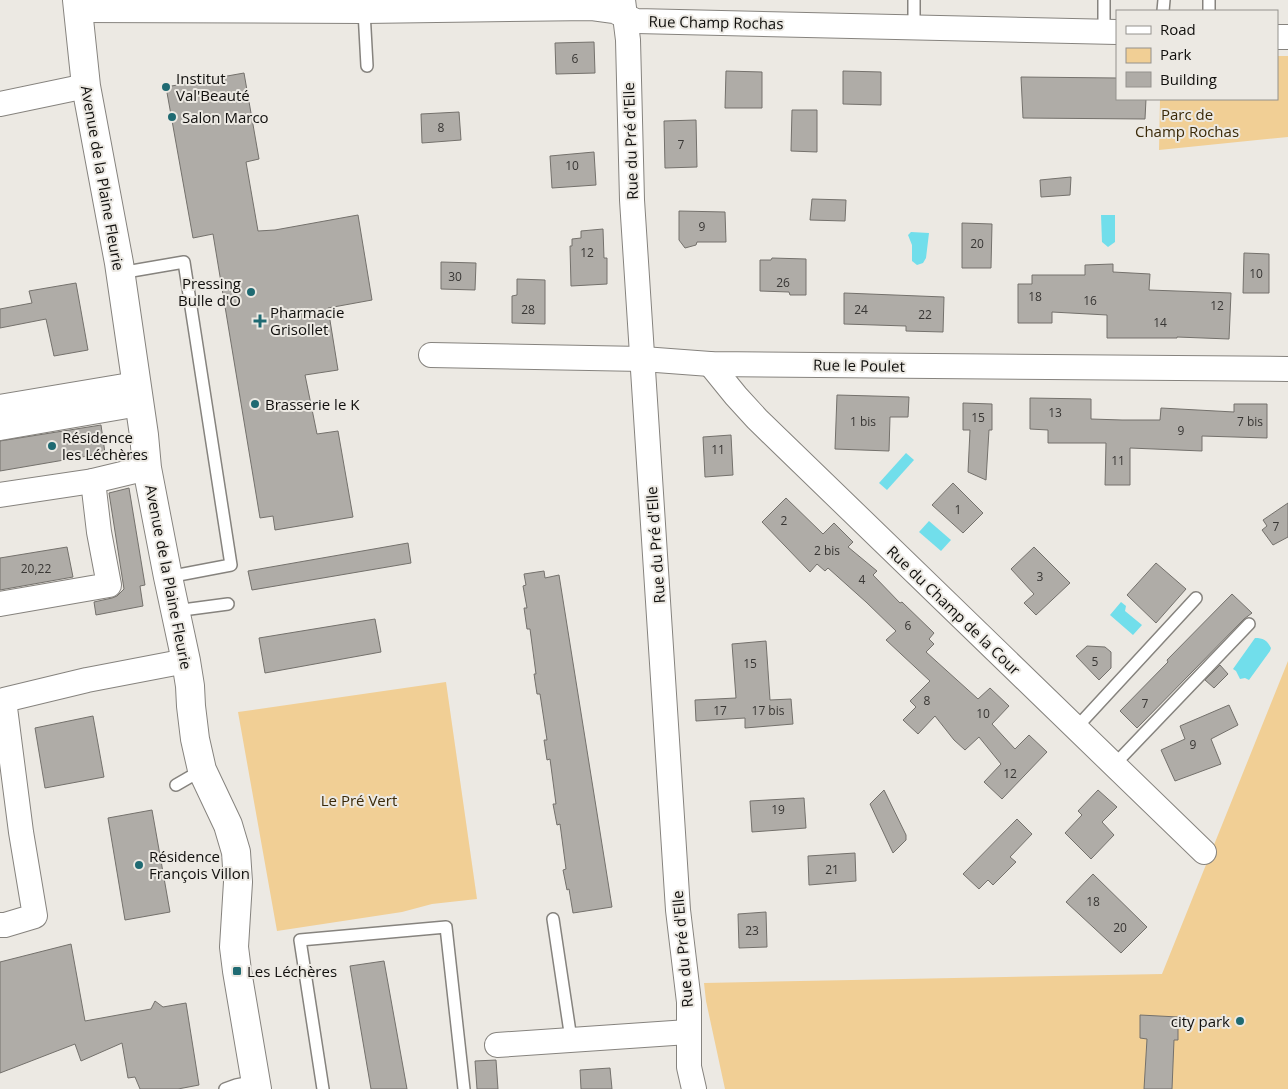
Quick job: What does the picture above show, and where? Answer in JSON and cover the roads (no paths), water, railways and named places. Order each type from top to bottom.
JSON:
[{"type":"street","name":"Rue Champ Rochas","points":[[77,5],[364,11],[592,8],[614,11],[624,7],[636,21],[1110,32]]},
{"type":"street","name":"Avenue de la Plaine Fleurie","points":[[77,5],[86,86],[120,273],[147,468],[186,661],[195,739],[202,770],[228,825],[236,852],[238,882],[234,947],[236,971],[257,1085]]},
{"type":"street","name":"Rue du Pré d'Elle","points":[[624,7],[639,317],[644,359],[678,910],[689,1002],[689,1067],[694,1089]]},
{"type":"street","points":[[0,104],[86,86]]},
{"type":"street","name":"Rue le Poulet","points":[[430,355],[644,359],[710,364],[1288,369]]},
{"type":"street","name":"Rue du Champ de la Cour","points":[[710,364],[757,419],[1204,852]]},
{"type":"street","points":[[0,407],[138,394]]},
{"type":"street","points":[[0,428],[138,394]]},
{"type":"street","points":[[0,494],[93,481],[147,468]]},
{"type":"street","points":[[0,604],[109,585],[99,532],[93,481]]},
{"type":"street","points":[[0,925],[35,916],[21,832],[4,700],[86,680],[186,661]]},
{"type":"street","points":[[498,1045],[688,1032]]},
{"type":"lane","points":[[914,0],[914,28]]},
{"type":"lane","points":[[1104,0],[1110,32]]},
{"type":"lane","points":[[364,11],[367,66]]},
{"type":"lane","points":[[120,273],[184,262],[205,390],[231,565],[168,577]]},
{"type":"lane","points":[[1076,728],[1196,598]]},
{"type":"lane","points":[[175,612],[228,604]]},
{"type":"lane","points":[[1114,765],[1249,624]]},
{"type":"lane","points":[[176,785],[202,770]]},
{"type":"lane","points":[[553,919],[571,1040]]},
{"type":"lane","points":[[323,1089],[300,940],[446,927],[464,1089]]},
{"type":"lane","points":[[225,1089],[236,1085],[257,1085]]},
{"type":"water","points":[[1101,215],[1115,215],[1115,242],[1108,247],[1102,242]]},
{"type":"water","points":[[911,232],[929,233],[926,258],[923,263],[917,265],[912,261],[912,245],[908,235]]},
{"type":"water","points":[[906,453],[914,460],[887,490],[879,483]]},
{"type":"water","points":[[929,521],[951,540],[941,551],[919,532]]},
{"type":"water","points":[[1121,602],[1126,606],[1125,611],[1142,625],[1133,635],[1110,615]]},
{"type":"water","points":[[1255,638],[1266,641],[1271,648],[1270,651],[1249,680],[1245,678],[1240,679],[1233,669]]},
{"type":"place","name":"Institut Val'Beauté","points":[[166,87]]},
{"type":"place","name":"Salon Marco","points":[[172,117]]},
{"type":"place","name":"Pressing Bulle d'O","points":[[251,292]]},
{"type":"place","name":"Pharmacie Grisollet","points":[[260,321]]},
{"type":"place","name":"Brasserie le K","points":[[255,404]]},
{"type":"place","name":"Résidence les Léchères","points":[[52,446]]},
{"type":"place","name":"Résidence François Villon","points":[[139,865]]},
{"type":"place","name":"Les Léchères","points":[[237,971]]},
{"type":"place","name":"city park","points":[[1240,1021]]},
{"type":"park label","name":"Parc de Champ Rochas","points":[[1187,122]]},
{"type":"park label","name":"Le Pré Vert","points":[[359,800]]}]
